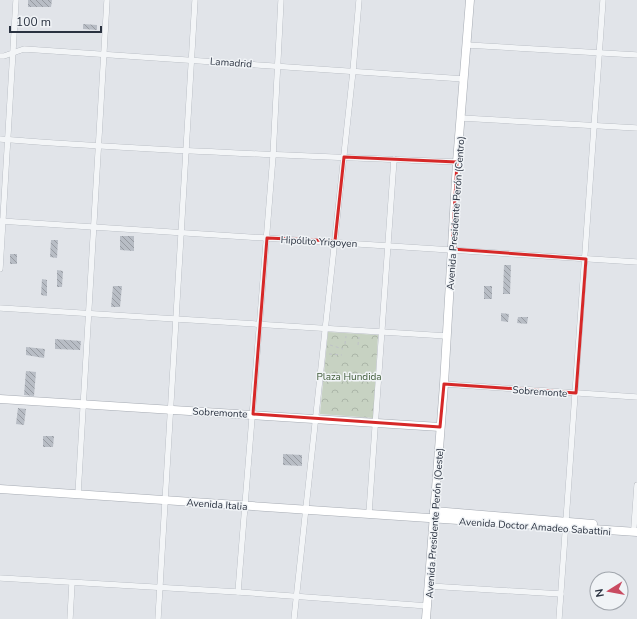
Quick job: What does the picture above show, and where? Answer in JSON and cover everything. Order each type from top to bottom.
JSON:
[{"type":"main road","name":"Avenida Presidente Perón (Centro)","points":[[440,426],[444,384],[457,162],[462,118],[470,0]]},
{"type":"main road","name":"Sobremonte","points":[[0,399],[440,426]]},
{"type":"main road","name":"Avenida Presidente Perón (Oeste)","points":[[426,619],[440,426]]},
{"type":"main road","name":"Avenida Italia","points":[[0,489],[246,506],[434,515]]},
{"type":"main road","name":"Avenida Doctor Amadeo Sabattini","points":[[434,515],[636,529]]},
{"type":"street","points":[[0,269],[2,221],[9,140],[16,0]]},
{"type":"street","points":[[78,494],[97,147],[107,0]]},
{"type":"street","points":[[158,619],[195,0]]},
{"type":"street","points":[[238,592],[273,156],[279,65],[281,0]]},
{"type":"street","points":[[294,619],[344,157],[359,0]]},
{"type":"street","points":[[559,619],[586,259],[603,0]]},
{"type":"street","points":[[467,45],[637,55]]},
{"type":"street","name":"Lamadrid","points":[[0,56],[24,49],[103,53],[464,78]]},
{"type":"street","points":[[462,118],[637,128]]},
{"type":"street","points":[[0,139],[97,147],[273,156],[344,157],[457,162]]},
{"type":"street","points":[[369,513],[394,159]]},
{"type":"street","name":"Hipólito Yrigoyen","points":[[2,221],[335,241],[637,262]]},
{"type":"street","points":[[0,308],[447,336]]},
{"type":"street","name":"Sobremonte","points":[[444,384],[637,397]]},
{"type":"street","points":[[636,529],[637,485]]},
{"type":"street","points":[[0,578],[238,592],[428,606]]},
{"type":"street","points":[[70,619],[72,582]]},
{"type":"street","points":[[429,586],[561,594]]},
{"type":"path","points":[[345,344],[346,336]]},
{"type":"path","points":[[358,345],[359,337]]},
{"type":"path","points":[[329,345],[342,349]]},
{"type":"path","points":[[329,354],[342,355]]},
{"type":"highlighted area","points":[[344,157],[457,162],[452,249],[586,259],[576,393],[444,384],[440,427],[253,414],[267,238],[335,241]]},
{"type":"green space","name":"Plaza Hundida","points":[[328,332],[378,335],[373,418],[320,414]]},
{"type":"building","points":[[28,0],[52,0],[51,7],[28,7]]},
{"type":"building","points":[[83,24],[97,25],[97,30],[83,29]]},
{"type":"building","points":[[120,236],[134,236],[134,251],[120,250]]},
{"type":"building","points":[[51,240],[58,240],[57,258],[50,257]]},
{"type":"building","points":[[10,254],[17,254],[17,264],[10,264]]},
{"type":"building","points":[[504,265],[511,265],[510,294],[503,294]]},
{"type":"building","points":[[57,270],[63,271],[62,287],[57,287]]},
{"type":"building","points":[[42,279],[47,280],[47,296],[41,295]]},
{"type":"building","points":[[113,286],[122,286],[120,307],[111,307]]},
{"type":"building","points":[[484,286],[492,286],[492,299],[484,299]]},
{"type":"building","points":[[501,313],[509,314],[508,322],[501,321]]},
{"type":"building","points":[[518,317],[528,317],[527,324],[517,323]]},
{"type":"building","points":[[55,339],[81,341],[80,350],[55,349]]},
{"type":"building","points":[[26,347],[45,349],[44,358],[26,355]]},
{"type":"building","points":[[26,371],[36,372],[34,396],[24,395]]},
{"type":"building","points":[[18,408],[26,409],[24,425],[16,424]]},
{"type":"building","points":[[43,436],[54,436],[53,447],[43,447]]},
{"type":"building","points":[[283,454],[302,455],[302,466],[283,465]]}]
